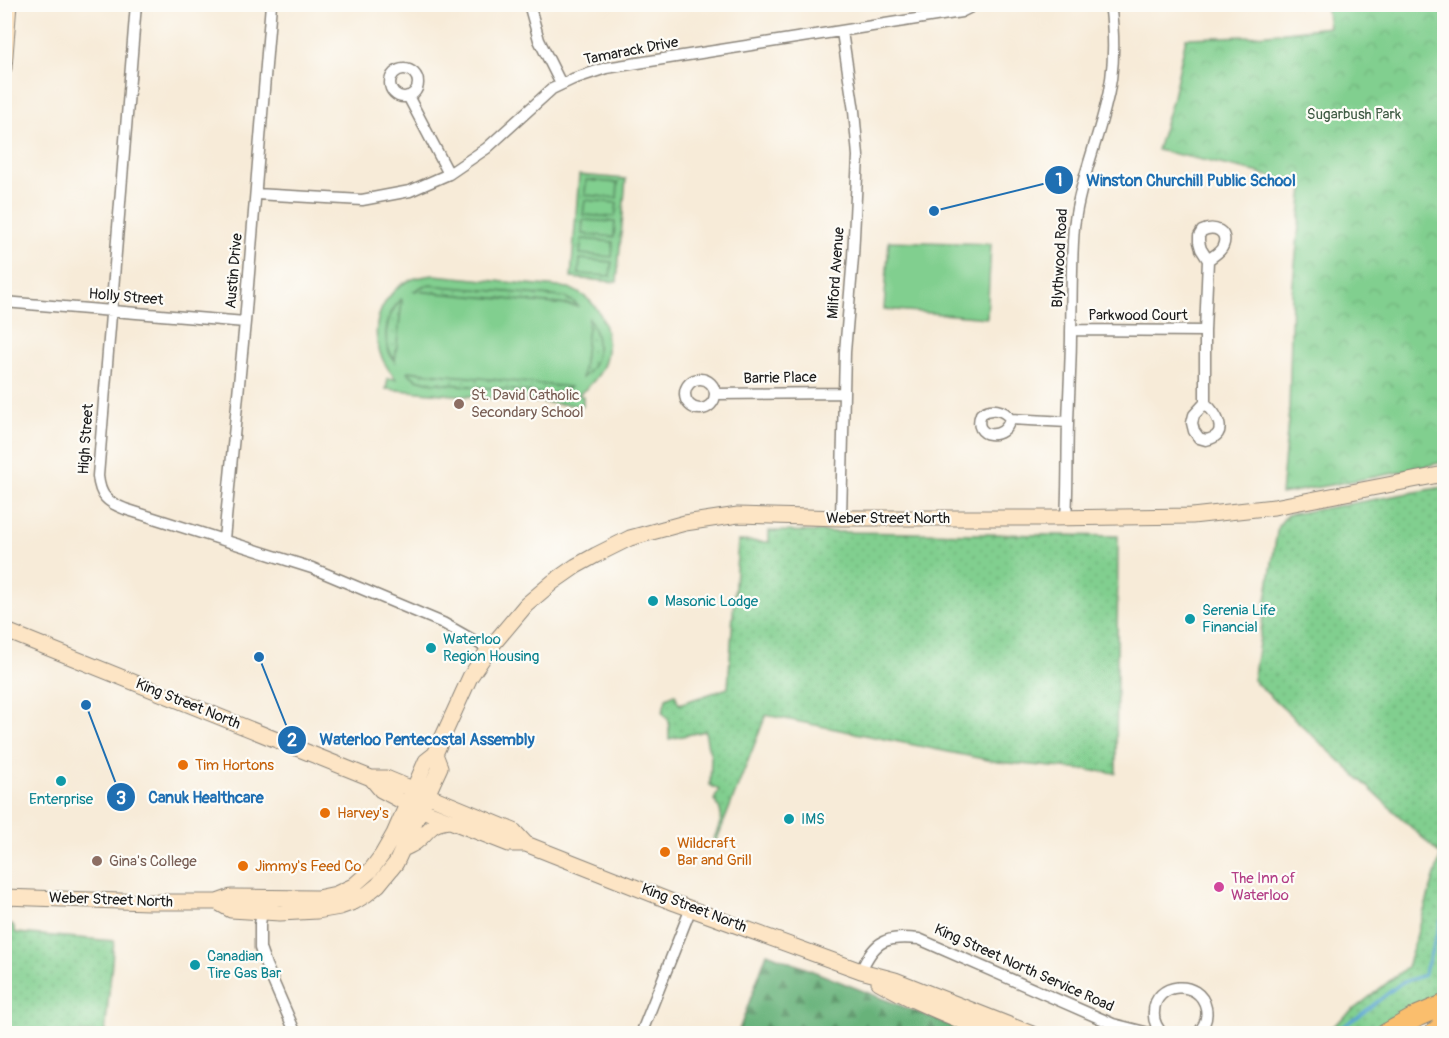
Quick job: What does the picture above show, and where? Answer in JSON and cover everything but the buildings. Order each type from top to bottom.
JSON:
[{"type":"highway","points":[[1386,1034],[1444,1005]]},
{"type":"highway","points":[[1434,1034],[1444,1024]]},
{"type":"main road","points":[[4,68],[9,4]]},
{"type":"main road","name":"Weber Street North","points":[[4,897],[217,902],[231,897],[263,904],[280,913],[327,910],[354,902],[378,885],[388,874],[402,849],[415,821],[417,800],[426,761],[435,754],[470,678],[489,649],[526,604],[553,582],[576,566],[630,538],[685,523],[738,515],[842,518],[1192,516],[1274,507],[1444,474]]},
{"type":"main road","name":"King Street North","points":[[4,630],[371,778],[387,778],[448,821],[509,844],[526,844],[675,903],[861,971],[895,980],[1032,1034]]},
{"type":"main road","name":"Weber Street North","points":[[263,904],[317,898],[336,894],[353,886],[370,872],[417,800]]},
{"type":"main road","name":"King Street North","points":[[417,800],[514,831],[526,844]]},
{"type":"main road","points":[[402,849],[417,841],[428,829],[440,822],[448,821]]},
{"type":"main road","name":"King Street North","points":[[861,971],[894,991],[993,1034]]},
{"type":"street","name":"High Street","points":[[136,4],[98,476],[102,494],[115,505],[125,509],[312,568],[443,623],[489,649]]},
{"type":"street","name":"Austin Drive","points":[[224,539],[245,322],[271,4]]},
{"type":"street","points":[[529,4],[539,40],[561,84]]},
{"type":"street","name":"Tamarack Drive","points":[[256,194],[362,201],[410,191],[449,174],[487,148],[552,89],[606,68],[961,12],[971,7],[972,4]]},
{"type":"street","name":"Blythwood Road","points":[[1066,518],[1074,226],[1081,190],[1106,107],[1110,85],[1113,58],[1110,4]]},
{"type":"street","name":"Milford Avenue","points":[[842,32],[855,111],[858,156],[846,344],[842,518]]},
{"type":"street","points":[[408,96],[449,174]]},
{"type":"street","name":"Parkwood Court","points":[[1205,403],[1208,260]]},
{"type":"street","name":"Holly Street","points":[[4,302],[245,322]]},
{"type":"street","name":"Parkwood Court","points":[[1071,330],[1205,331]]},
{"type":"street","name":"Barrie Place","points":[[716,394],[844,393]]},
{"type":"street","points":[[1010,420],[1068,422]]},
{"type":"street","points":[[263,904],[260,948],[296,1034]]},
{"type":"street","points":[[641,1034],[692,908]]},
{"type":"street","name":"King Street North Service Road","points":[[861,971],[872,951],[885,941],[900,937],[919,939],[1113,1024],[1153,1034]]},
{"type":"street","points":[[1163,1034],[1155,1024],[1154,1007],[1164,992],[1179,987],[1188,988],[1203,1000],[1206,1016],[1197,1034]]},
{"type":"green space","name":"Sugarbush Park","points":[[1326,5],[1444,5],[1444,462],[1281,494],[1289,411],[1292,293],[1303,188],[1256,172],[1157,150],[1172,101],[1186,38],[1251,36],[1329,27]]},
{"type":"green space","points":[[579,175],[626,179],[617,282],[571,278]]},
{"type":"green space","points":[[586,180],[618,183],[617,198],[585,195]]},
{"type":"green space","points":[[585,200],[617,203],[615,217],[583,215]]},
{"type":"green space","points":[[583,220],[615,222],[614,237],[582,234]]},
{"type":"green space","points":[[582,239],[613,242],[612,257],[580,254]]},
{"type":"green space","points":[[889,241],[991,244],[987,318],[884,309]]},
{"type":"green space","points":[[580,259],[612,262],[610,276],[579,274]]},
{"type":"green space","points":[[434,275],[569,288],[590,301],[603,320],[607,351],[598,375],[578,395],[583,396],[583,406],[386,389],[388,378],[396,379],[384,361],[377,342],[376,331],[381,311],[391,294],[403,284],[413,279]],"holes":[[[423,286],[563,297],[578,306],[414,291]],[[401,299],[395,362],[387,346],[386,329]],[[589,318],[593,325],[597,350],[593,365],[582,378]],[[407,372],[570,387],[564,391],[549,394],[416,379]]]},
{"type":"green space","points":[[435,285],[563,297],[578,306],[413,291],[423,286]]},
{"type":"green space","points":[[402,298],[396,362],[386,338],[388,321]]},
{"type":"green space","points":[[589,317],[597,341],[596,358],[588,372],[581,378]]},
{"type":"green space","points":[[406,371],[571,386],[564,391],[549,394],[427,382],[416,379]]},
{"type":"green space","points":[[1444,487],[1444,810],[1441,848],[1444,849],[1444,997],[1397,1017],[1371,1033],[1324,1033],[1407,967],[1441,855],[1253,680],[1278,526],[1287,515]]},
{"type":"green space","points":[[769,531],[1118,536],[1116,773],[998,762],[766,715],[716,842],[713,841],[721,815],[714,800],[719,790],[710,785],[711,755],[705,731],[669,739],[669,721],[662,712],[666,698],[675,694],[679,704],[728,688],[738,541],[769,542]]},
{"type":"green space","points":[[5,924],[13,925],[16,933],[114,941],[105,1033],[5,1033]]},
{"type":"green space","points":[[767,953],[970,1033],[820,1034],[811,1030],[803,1033],[738,1033]]},
{"type":"waterway","points":[[1331,1034],[1359,1016],[1401,983],[1424,975],[1444,912]]},
{"type":"place","name":"Winston Churchill Public School","points":[[934,211]]},
{"type":"place","name":"St. David Catholic Secondary School","points":[[459,404]]},
{"type":"place","name":"Masonic Lodge","points":[[653,601]]},
{"type":"place","name":"Serenia Life Financial","points":[[1190,619]]},
{"type":"place","name":"Waterloo Region Housing","points":[[431,648]]},
{"type":"place","name":"Waterloo Pentecostal Assembly","points":[[259,657]]},
{"type":"place","name":"Canuk Healthcare","points":[[86,705]]},
{"type":"place","name":"Tim Hortons","points":[[183,765]]},
{"type":"place","name":"Enterprise","points":[[61,781]]},
{"type":"place","name":"Harvey's","points":[[325,813]]},
{"type":"place","name":"IMS","points":[[789,819]]},
{"type":"place","name":"Wildcraft Bar and Grill","points":[[665,852]]},
{"type":"place","name":"Gina's College","points":[[97,861]]},
{"type":"place","name":"Jimmy's Feed Co","points":[[243,866]]},
{"type":"place","name":"The Inn of Waterloo","points":[[1219,887]]},
{"type":"place","name":"Canadian Tire Gas Bar","points":[[195,965]]}]
